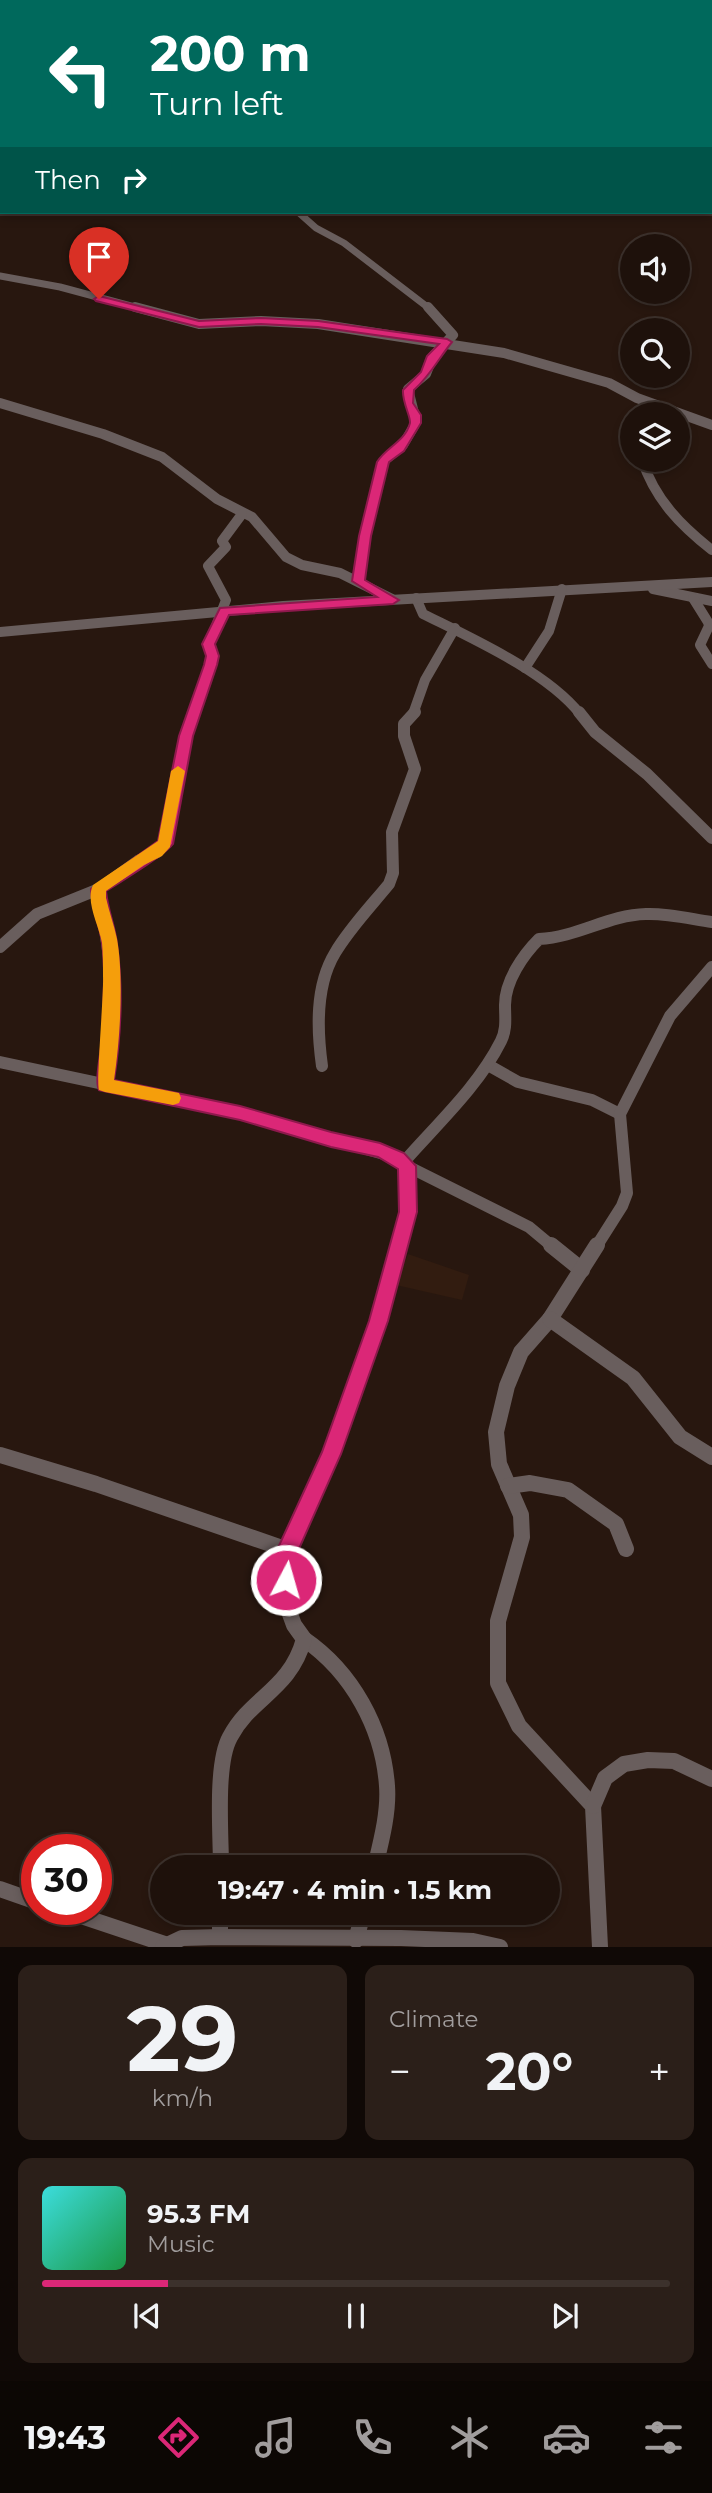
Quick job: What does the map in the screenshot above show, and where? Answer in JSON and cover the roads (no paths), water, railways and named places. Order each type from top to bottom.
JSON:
[{"type":"street","points":[[300,214],[316,228],[353,249],[425,304],[452,331],[447,342],[433,356],[426,374],[408,390],[408,403],[415,415],[415,423],[400,449],[386,456],[383,462],[365,536],[358,581]]},
{"type":"street","points":[[0,276],[60,287],[199,324],[261,321],[318,324],[447,342],[555,366],[609,383],[637,398],[712,425]]},
{"type":"street","points":[[0,403],[103,434],[162,457],[216,499],[255,520],[286,557],[302,565],[333,570],[393,600]]},
{"type":"street","points":[[647,472],[657,496],[689,533],[712,551]]},
{"type":"street","points":[[0,947],[37,914],[50,906],[99,889],[138,861],[157,852],[165,844],[186,736],[211,665],[209,644],[225,611],[225,596],[208,566],[226,547],[222,541],[242,514]]},
{"type":"street","points":[[0,632],[225,611],[712,582]]},
{"type":"street","points":[[632,585],[712,601]]},
{"type":"street","points":[[525,668],[542,646],[559,604],[562,589]]},
{"type":"street","points":[[416,598],[423,614],[455,628],[525,668],[570,701],[595,732],[647,774],[712,838]]},
{"type":"street","points":[[693,598],[709,626],[700,645],[712,664]]},
{"type":"street","points":[[322,1066],[317,1027],[325,980],[339,946],[389,884],[393,862],[392,832],[415,769],[415,761],[404,737],[404,724],[416,711],[425,680],[455,628]]},
{"type":"street","points":[[99,889],[100,912],[109,941],[111,979],[110,1056],[105,1085]]},
{"type":"street","points":[[378,1855],[387,1787],[377,1742],[359,1696],[321,1649],[304,1639],[294,1625],[286,1603],[288,1550],[331,1454],[379,1321],[408,1212],[405,1165],[488,1065],[503,1038],[507,1020],[505,1002],[515,973],[525,953],[539,940],[563,938],[604,922],[646,915],[712,922]]},
{"type":"street","points":[[593,1806],[519,1726],[498,1683],[499,1621],[522,1537],[521,1515],[499,1464],[496,1432],[507,1386],[522,1352],[550,1319],[622,1206],[627,1193],[620,1114],[670,1016],[712,967]]},
{"type":"street","points":[[0,1062],[240,1113],[331,1140],[380,1151],[529,1227],[582,1270]]},
{"type":"street","points":[[488,1065],[518,1082],[550,1092],[592,1100],[620,1114]]},
{"type":"street","points":[[550,1319],[633,1377],[680,1437],[712,1457]]},
{"type":"street","points":[[0,1455],[96,1484],[288,1550]]},
{"type":"street","points":[[508,1486],[530,1483],[568,1490],[616,1524],[626,1549]]},
{"type":"street","points":[[220,1855],[222,1785],[228,1740],[286,1679],[300,1659],[304,1639]]},
{"type":"street","points":[[600,1947],[593,1806],[605,1777],[624,1764],[648,1760],[674,1762],[712,1779]]},
{"type":"street","points":[[0,1889],[21,1896]]},
{"type":"street","points":[[105,1925],[164,1946],[182,1938],[220,1937],[404,1943],[473,1941],[500,1947]]},
{"type":"street","points":[[220,1925],[220,1937]]},
{"type":"street","points":[[356,1940],[360,1925]]}]
